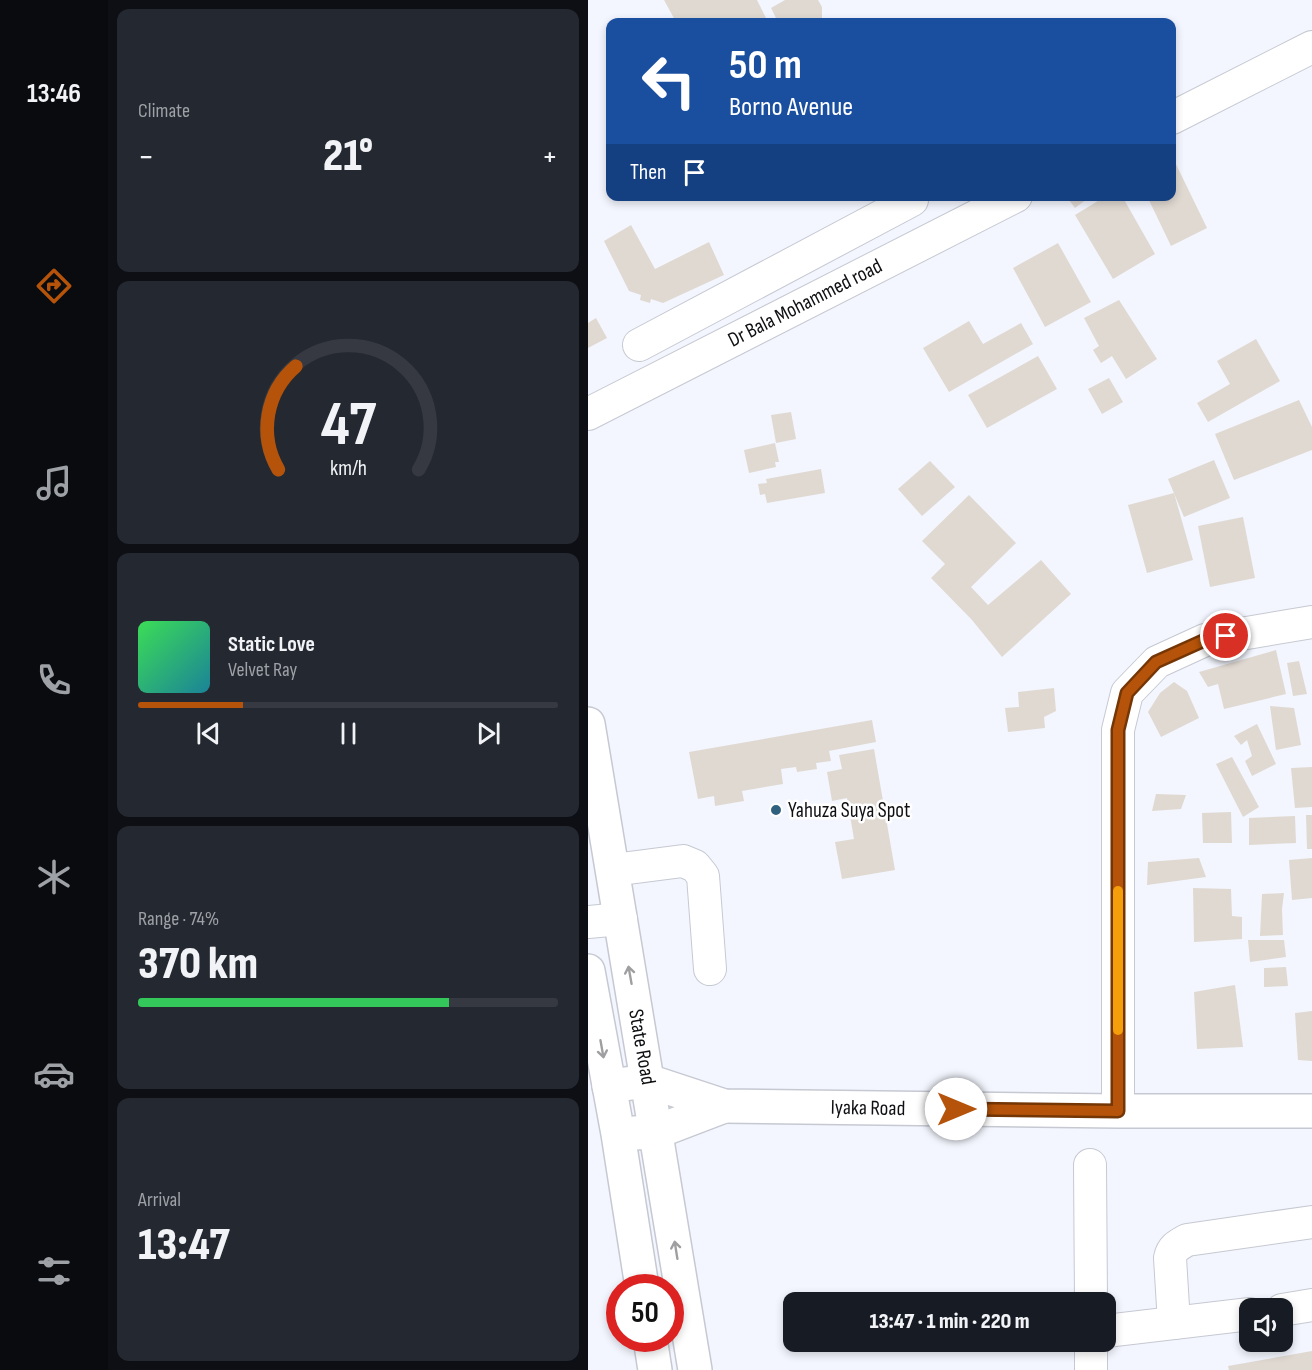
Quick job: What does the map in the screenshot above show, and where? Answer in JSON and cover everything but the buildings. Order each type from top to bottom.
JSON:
[{"type":"main road","name":"State Road","points":[[588,724],[695,1370]]},
{"type":"main road","name":"State Road","points":[[588,970],[618,1134],[640,1274]]},
{"type":"main road","name":"Iyaka Road","points":[[609,1086],[648,1081],[724,1106],[1312,1111]]},
{"type":"main road","points":[[618,1134],[656,1132],[724,1106]]},
{"type":"main road","points":[[652,1352],[655,1370]]},
{"type":"street","points":[[1176,116],[1312,47]]},
{"type":"street","points":[[639,345],[906,201]]},
{"type":"street","points":[[914,201],[936,237]]},
{"type":"street","name":"Dr Bala Mohammed road","points":[[590,412],[1006,201]]},
{"type":"street","points":[[1118,1111],[1118,730],[1127,693],[1156,662],[1205,640],[1312,622]]},
{"type":"street","points":[[613,870],[683,861],[695,866],[703,876],[710,969]]},
{"type":"street","points":[[588,922],[621,919]]},
{"type":"street","points":[[1090,1165],[1091,1292]]},
{"type":"street","points":[[1174,1323],[1170,1258],[1171,1252],[1177,1245],[1187,1240],[1312,1222]]},
{"type":"street","points":[[1293,1308],[1312,1305]]},
{"type":"street","points":[[1116,1330],[1239,1315]]},
{"type":"street","points":[[1091,1352],[1091,1370]]},
{"type":"slow traffic","points":[[1118,891],[1118,1030]]},
{"type":"place","name":"Yahuza Suya Spot","points":[[776,810]]},
{"type":"route","points":[[956,1109],[1118,1111],[1118,730],[1127,693],[1156,662],[1205,640],[1226,636]]}]
